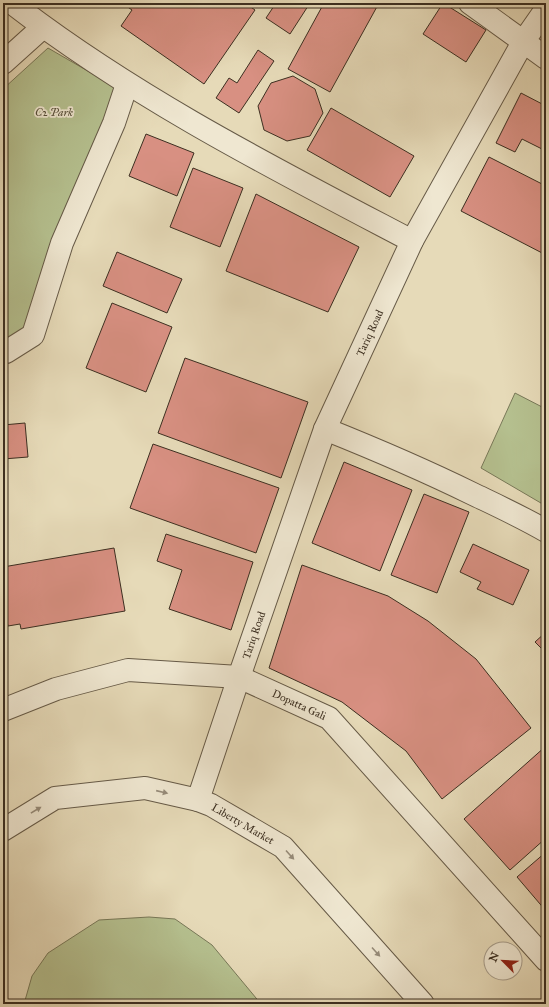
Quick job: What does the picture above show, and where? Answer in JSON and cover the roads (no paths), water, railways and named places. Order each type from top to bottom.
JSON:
[{"type":"street","points":[[12,3],[43,27],[127,84],[263,163],[412,241]]},
{"type":"street","points":[[470,3],[546,58]]},
{"type":"street","name":"Tariq Road","points":[[198,800],[325,429],[412,241],[523,42],[546,9]]},
{"type":"street","points":[[3,63],[43,27]]},
{"type":"street","points":[[3,352],[6,352],[33,335],[62,243],[114,123],[127,84]]},
{"type":"street","points":[[325,429],[364,444],[440,478],[526,520],[546,532]]},
{"type":"street","name":"Dopatta Gali","points":[[3,710],[56,689],[128,670],[239,677],[329,718],[546,960]]},
{"type":"street","name":"Liberty Market","points":[[3,830],[55,798],[145,788],[198,800],[211,805],[283,847],[423,1004]]},
{"type":"park label","name":"C2 Park","points":[[54,112]]}]
